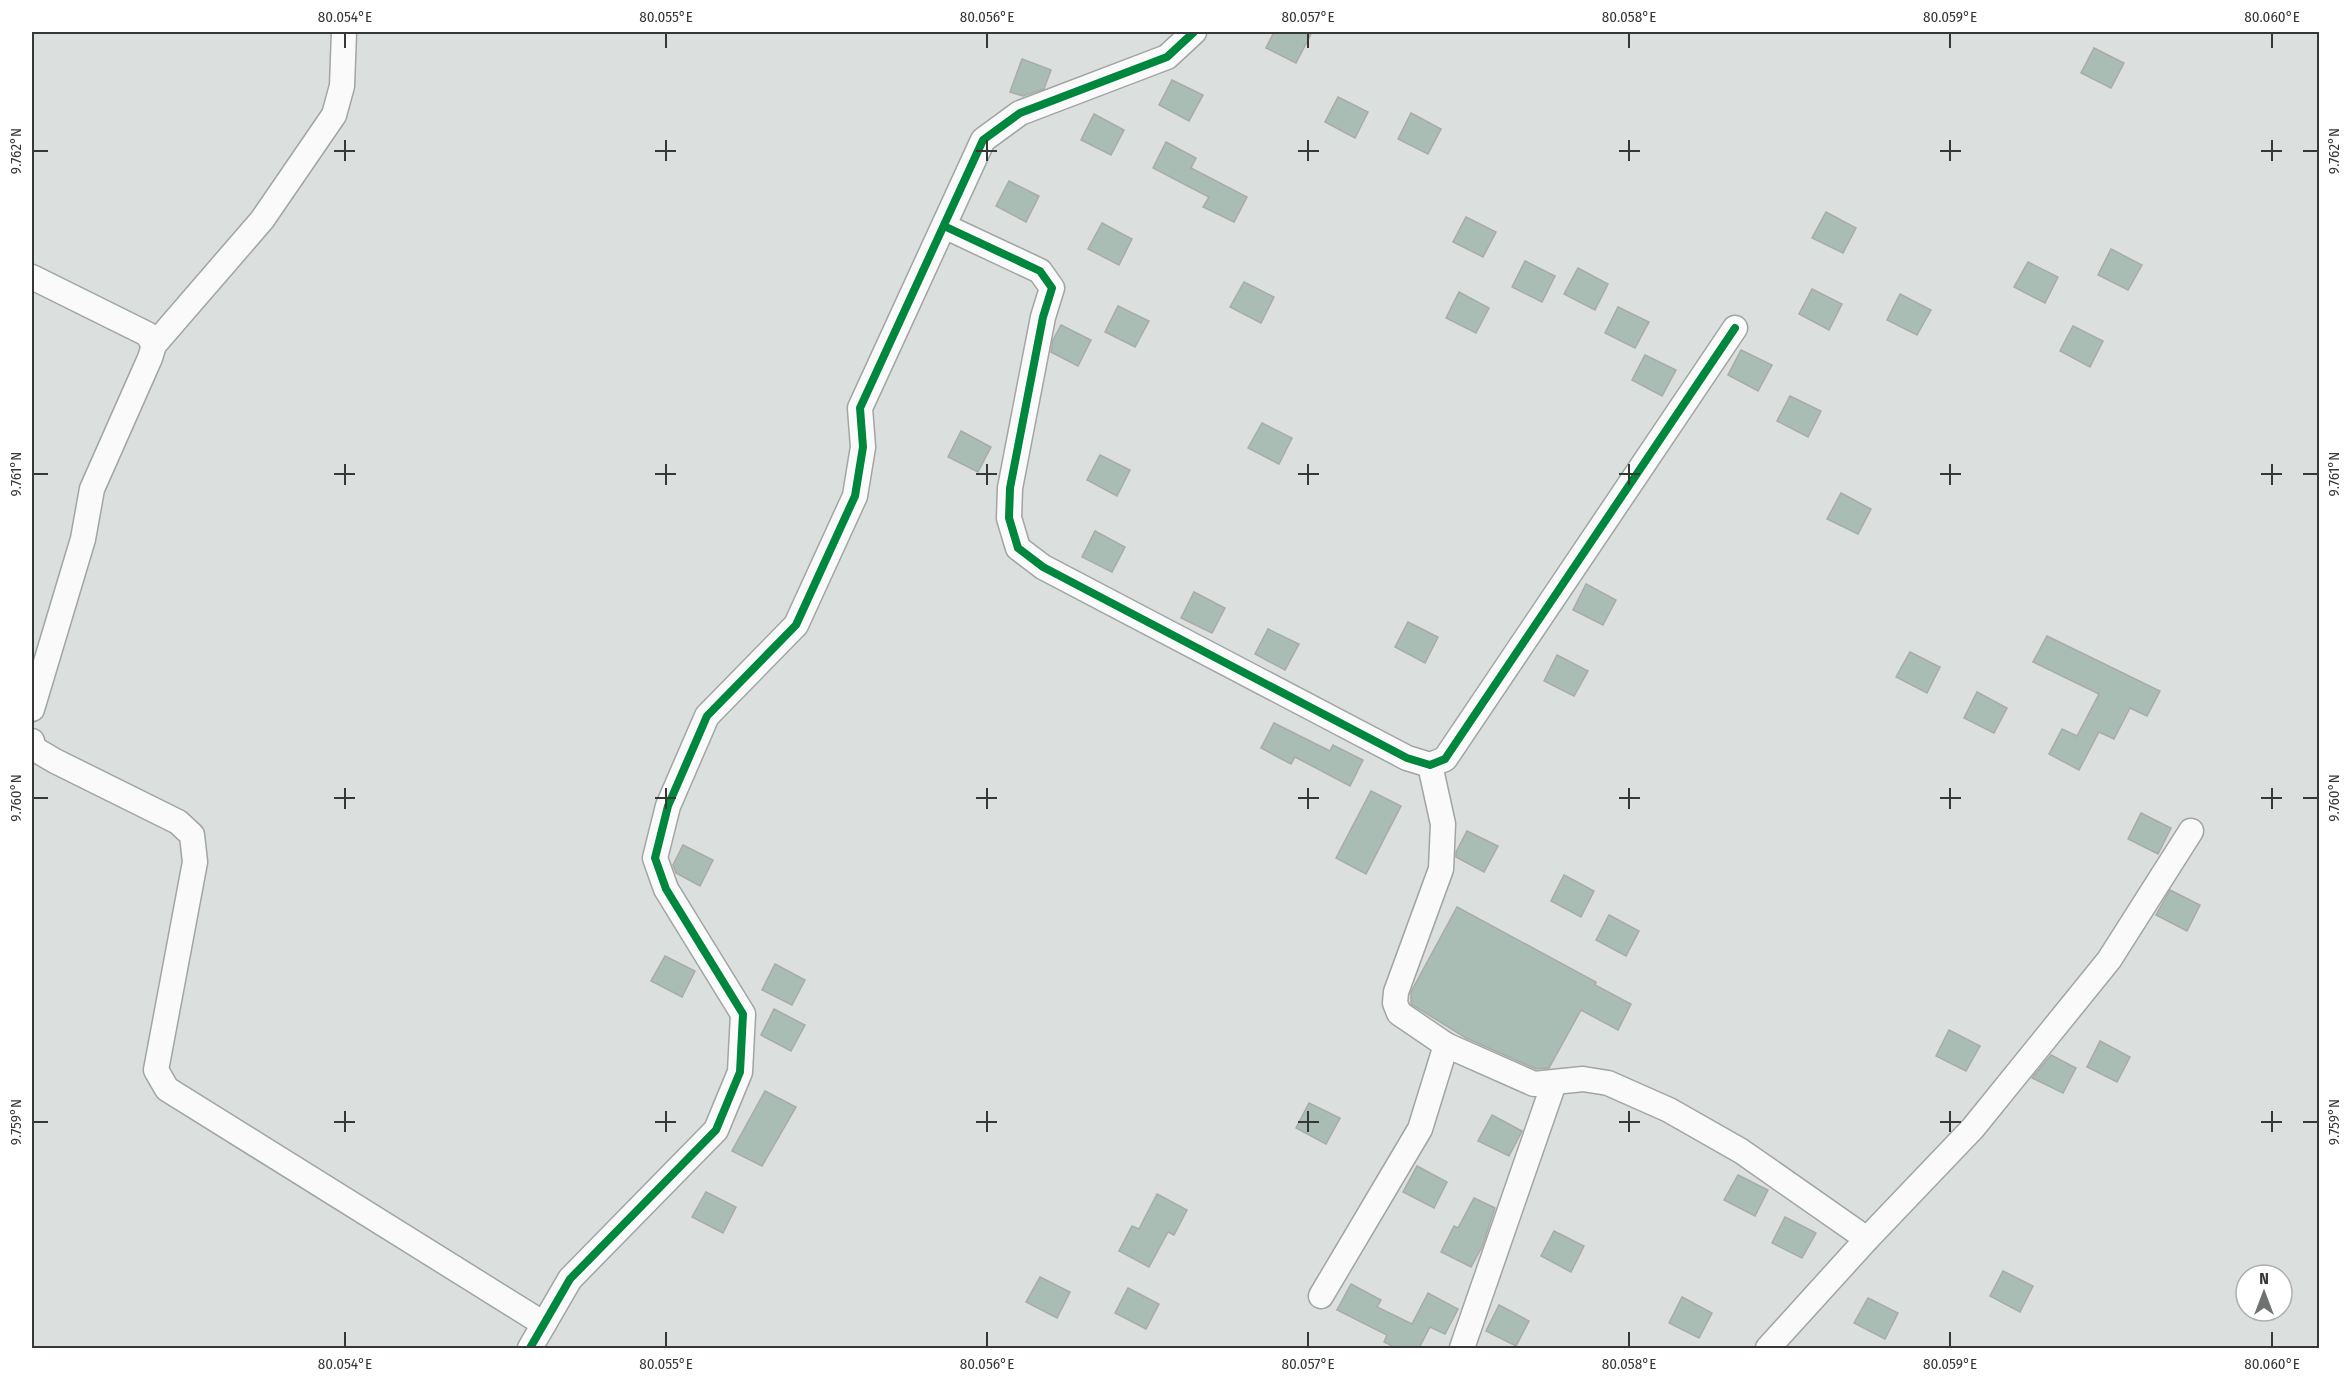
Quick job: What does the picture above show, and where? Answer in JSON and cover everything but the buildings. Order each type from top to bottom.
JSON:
[{"type":"street","points":[[32,709],[83,539],[92,489],[154,345],[262,220],[334,115],[342,86],[344,32]]},
{"type":"street","points":[[530,1348],[570,1279],[716,1130],[740,1072],[743,1014],[666,889],[655,858],[668,806],[707,716],[796,626],[855,496],[863,447],[860,408],[983,140],[1020,113],[1167,57],[1194,32]]},
{"type":"street","points":[[944,226],[1040,271],[1052,288],[1043,317],[1010,488],[1010,518],[1018,548],[1053,573],[1407,758],[1430,765],[1445,759],[1735,328]]},
{"type":"street","points":[[32,278],[147,334],[154,345]]},
{"type":"street","points":[[32,741],[33,748],[55,761],[178,822],[192,835],[195,862],[156,1070],[167,1089],[544,1324]]},
{"type":"street","points":[[1430,765],[1443,824],[1441,869],[1396,992],[1395,1003],[1399,1013],[1446,1045],[1534,1084],[1583,1079],[1608,1083],[1669,1110],[1741,1151],[1867,1239]]},
{"type":"street","points":[[1768,1348],[1867,1239],[1973,1128],[2109,960],[2191,831]]},
{"type":"street","points":[[1321,1296],[1420,1129],[1446,1045]]},
{"type":"street","points":[[1462,1348],[1554,1083]]},
{"type":"cycle path","points":[[530,1348],[570,1279],[716,1130],[740,1072],[743,1014],[666,889],[655,858],[668,806],[707,716],[796,625],[855,496],[863,447],[860,408],[983,140],[1020,113],[1167,57],[1194,32]]},
{"type":"cycle path","points":[[944,226],[1040,271],[1052,288],[1043,317],[1010,488],[1009,518],[1018,548],[1043,567],[1407,758],[1430,765],[1445,759],[1735,328]]}]
